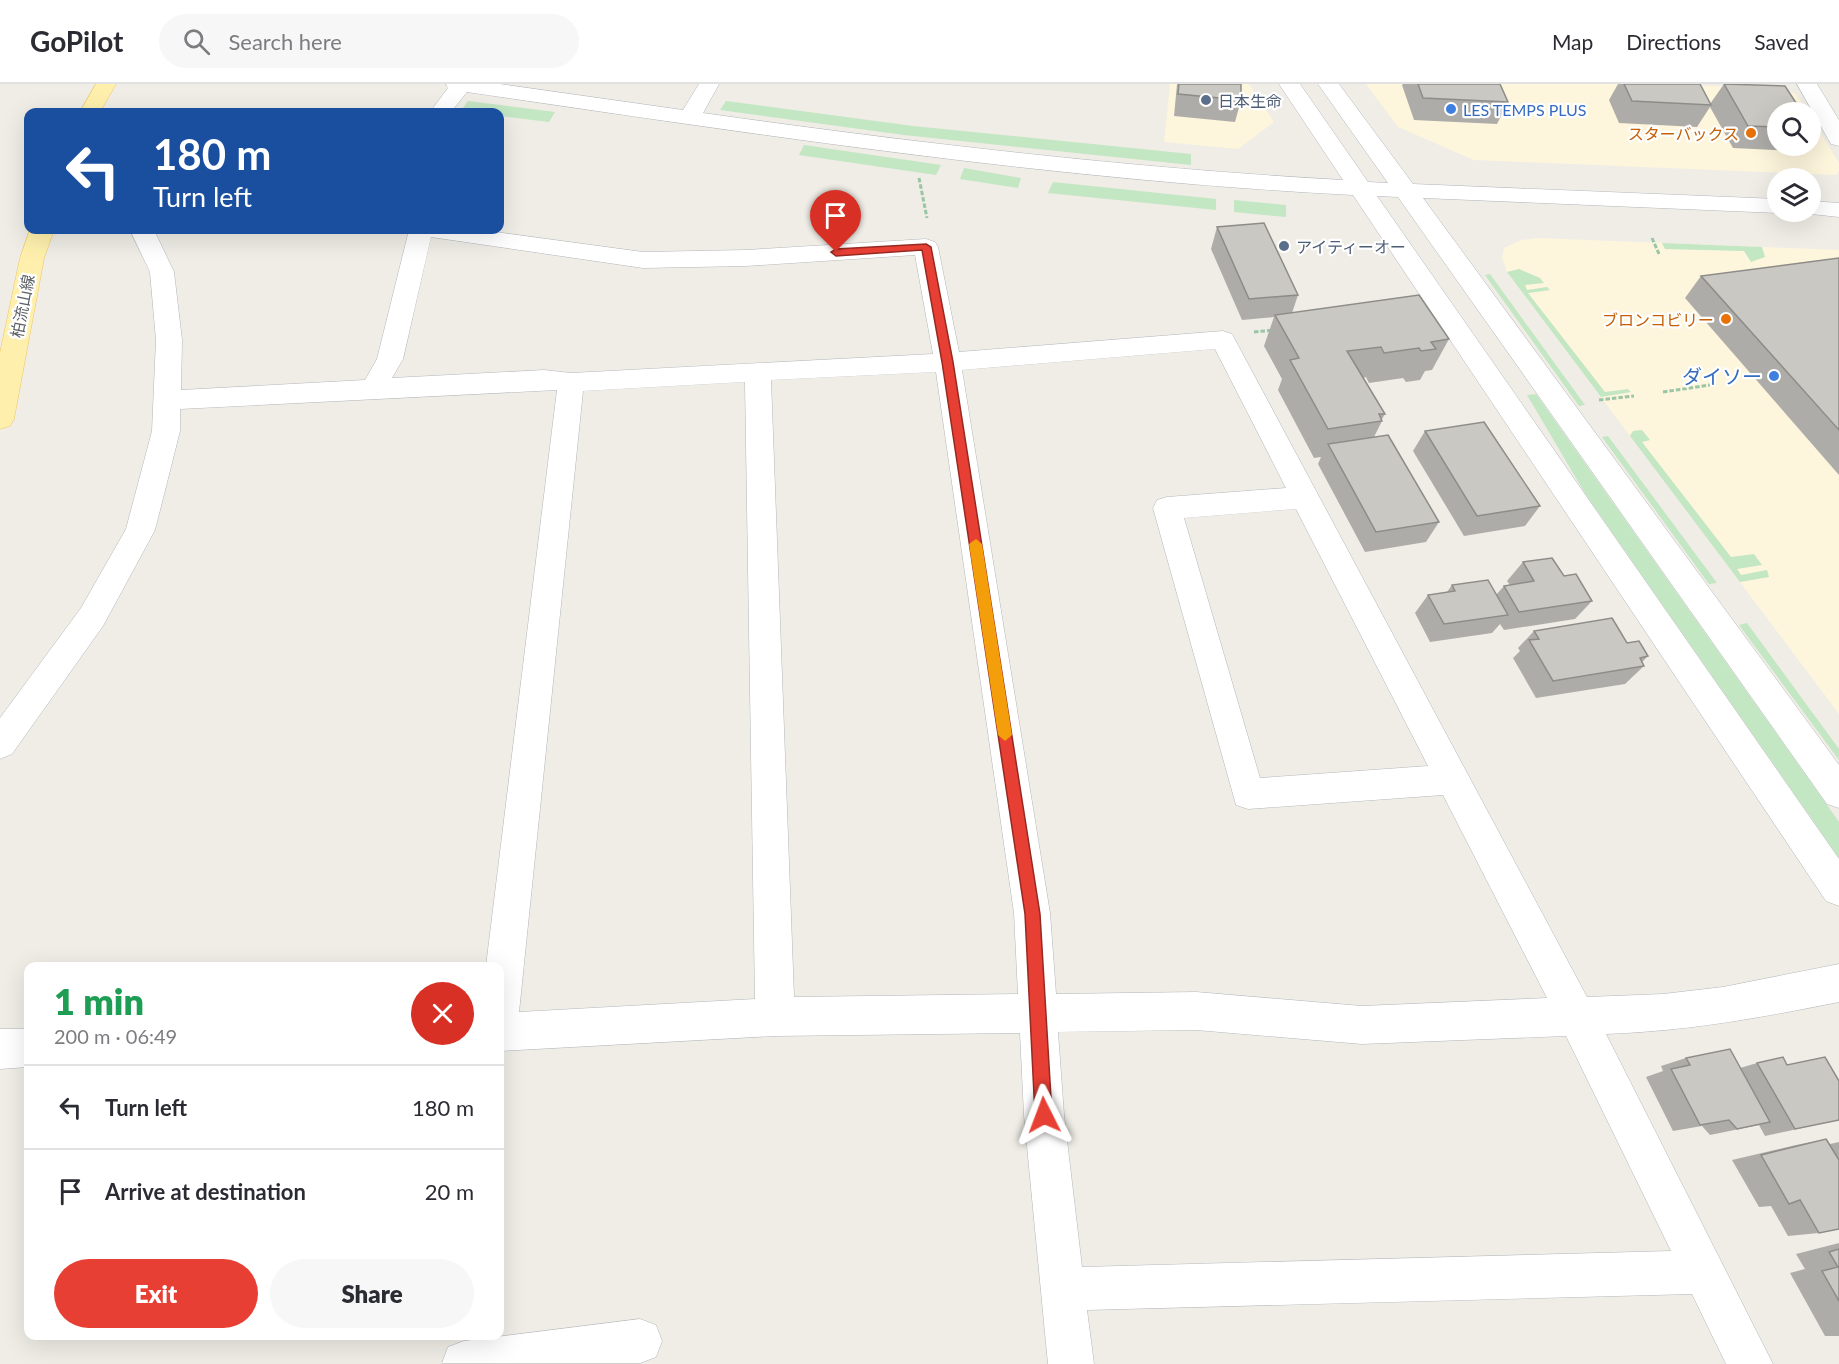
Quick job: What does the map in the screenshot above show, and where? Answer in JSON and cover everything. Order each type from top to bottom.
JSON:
[{"type":"main road","points":[[92,108],[106,84]]},
{"type":"main road","name":"柏流山線","points":[[0,419],[32,258],[41,234]]},
{"type":"street","points":[[443,108],[459,84],[900,146],[1049,163],[1361,189],[1767,206]]},
{"type":"street","points":[[690,117],[709,84]]},
{"type":"street","points":[[1289,84],[1839,889]]},
{"type":"street","points":[[1328,84],[1577,426],[1839,793]]},
{"type":"street","points":[[1807,84],[1839,139]]},
{"type":"street","points":[[1821,209],[1839,210]]},
{"type":"street","points":[[0,744],[92,617],[140,530],[166,431],[169,340],[162,272],[144,234]]},
{"type":"street","points":[[372,390],[390,359],[420,234]]},
{"type":"street","points":[[460,234],[643,260],[746,258],[926,247],[948,362],[1032,914],[1044,1115],[1071,1364]]},
{"type":"street","points":[[167,400],[544,379],[571,382],[758,373],[948,362],[1223,339],[1576,1015],[1702,1272],[1750,1364]]},
{"type":"street","points":[[758,373],[775,1017]]},
{"type":"street","points":[[504,977],[571,382]]},
{"type":"street","points":[[1305,497],[1167,508],[1248,794],[1453,778]]},
{"type":"street","points":[[504,1032],[775,1017],[1196,1011],[1362,1024],[1663,1013],[1711,1007],[1839,983]]},
{"type":"street","points":[[0,1049],[24,1048]]},
{"type":"street","points":[[1064,1289],[1307,1285],[1702,1272]]},
{"type":"street","points":[[465,1354],[640,1341]]},
{"type":"path","points":[[918,177],[931,239],[926,247]]},
{"type":"path","points":[[1652,238],[1659,254]]},
{"type":"path","points":[[1223,339],[1240,333],[1275,330]]},
{"type":"path","points":[[1664,392],[1710,385]]},
{"type":"path","points":[[1594,400],[1634,396]]},
{"type":"shaded area","points":[[1170,84],[1249,84],[1274,122],[1238,149],[1164,142]]},
{"type":"shaded area","points":[[1366,84],[1649,84],[1782,88],[1796,94],[1801,102],[1767,102],[1767,156],[1821,156],[1821,133],[1839,163],[1839,171],[1836,175],[1821,174],[1821,168],[1767,168],[1767,172],[1474,160],[1398,127]]},
{"type":"shaded area","points":[[1539,238],[1839,250],[1839,714],[1507,272],[1502,258],[1504,248],[1521,240]]},
{"type":"green space","points":[[468,101],[555,112],[549,122],[504,116],[504,108],[463,108]]},
{"type":"green space","points":[[726,101],[913,126],[1191,154],[1191,165],[904,135],[720,110]]},
{"type":"green space","points":[[804,145],[941,165],[936,175],[799,155]]},
{"type":"green space","points":[[964,168],[1021,178],[1018,188],[960,179]]},
{"type":"green space","points":[[1053,182],[1216,199],[1216,210],[1048,193]]},
{"type":"green space","points":[[1234,200],[1286,205],[1286,217],[1234,212]]},
{"type":"green space","points":[[1662,243],[1762,247],[1765,257],[1751,262],[1744,251],[1665,249]]},
{"type":"green space","points":[[1519,269],[1540,278],[1544,283],[1525,285],[1527,290],[1547,287],[1550,290],[1528,293],[1605,392],[1628,389],[1631,392],[1601,397],[1507,272]]},
{"type":"green space","points":[[1490,274],[1585,405],[1579,406],[1485,275]]},
{"type":"green space","points":[[1536,394],[1839,822],[1839,858],[1586,495],[1527,395]]},
{"type":"green space","points":[[1642,430],[1650,440],[1642,442],[1731,557],[1754,554],[1762,565],[1737,569],[1741,575],[1767,570],[1769,577],[1740,582],[1630,436],[1633,431]]},
{"type":"green space","points":[[1608,436],[1717,583],[1709,584],[1602,437]]},
{"type":"green space","points":[[1747,623],[1839,749],[1839,760],[1739,625]]},
{"type":"building","points":[[1179,84],[1241,84],[1241,100],[1178,94]]},
{"type":"building","points":[[1418,84],[1500,84],[1508,102],[1423,98]]},
{"type":"building","points":[[1624,84],[1700,84],[1711,105],[1632,101]]},
{"type":"building","points":[[1724,84],[1785,86],[1795,102],[1767,102],[1767,127],[1748,126]]},
{"type":"building","points":[[1264,223],[1298,295],[1249,299],[1217,227]]},
{"type":"building","points":[[1839,258],[1839,430],[1701,276]]},
{"type":"building","points":[[1419,295],[1449,339],[1431,342],[1436,349],[1421,351],[1419,348],[1384,353],[1381,347],[1347,351],[1385,414],[1379,414],[1382,421],[1328,429],[1290,360],[1299,358],[1275,315]]},
{"type":"building","points":[[1484,422],[1540,506],[1477,516],[1425,431]]},
{"type":"building","points":[[1388,435],[1439,522],[1376,532],[1328,444]]},
{"type":"building","points":[[1552,558],[1564,576],[1576,574],[1592,601],[1519,612],[1504,586],[1534,581],[1523,562]]},
{"type":"building","points":[[1488,580],[1508,615],[1444,624],[1428,595],[1455,591],[1452,585]]},
{"type":"building","points":[[1612,618],[1627,643],[1639,641],[1648,656],[1640,658],[1644,666],[1553,681],[1529,640],[1539,639],[1534,631]]},
{"type":"building","points":[[1730,1049],[1770,1122],[1737,1129],[1729,1120],[1700,1125],[1671,1069],[1690,1065],[1686,1058]]},
{"type":"building","points":[[1783,1057],[1787,1065],[1825,1057],[1839,1081],[1839,1120],[1795,1129],[1757,1063]]},
{"type":"building","points":[[1826,1139],[1839,1160],[1839,1229],[1819,1233],[1800,1200],[1789,1204],[1761,1155]]},
{"type":"building","points":[[1839,1249],[1839,1301],[1822,1271],[1838,1267],[1829,1252]]},
{"type":"slow traffic","points":[[976,544],[1005,735]]},
{"type":"place","name":"日本生命","points":[[1206,100]]},
{"type":"place","name":"LES TEMPS PLUS","points":[[1451,109]]},
{"type":"place","name":"スターバックス","points":[[1751,133]]},
{"type":"place","name":"アイティーオー","points":[[1284,246]]},
{"type":"place","name":"ブロンコビリー","points":[[1726,319]]},
{"type":"place","name":"ダイソー","points":[[1774,376]]},
{"type":"route","points":[[836,252],[926,247],[948,362],[1032,914],[1044,1115]]}]
